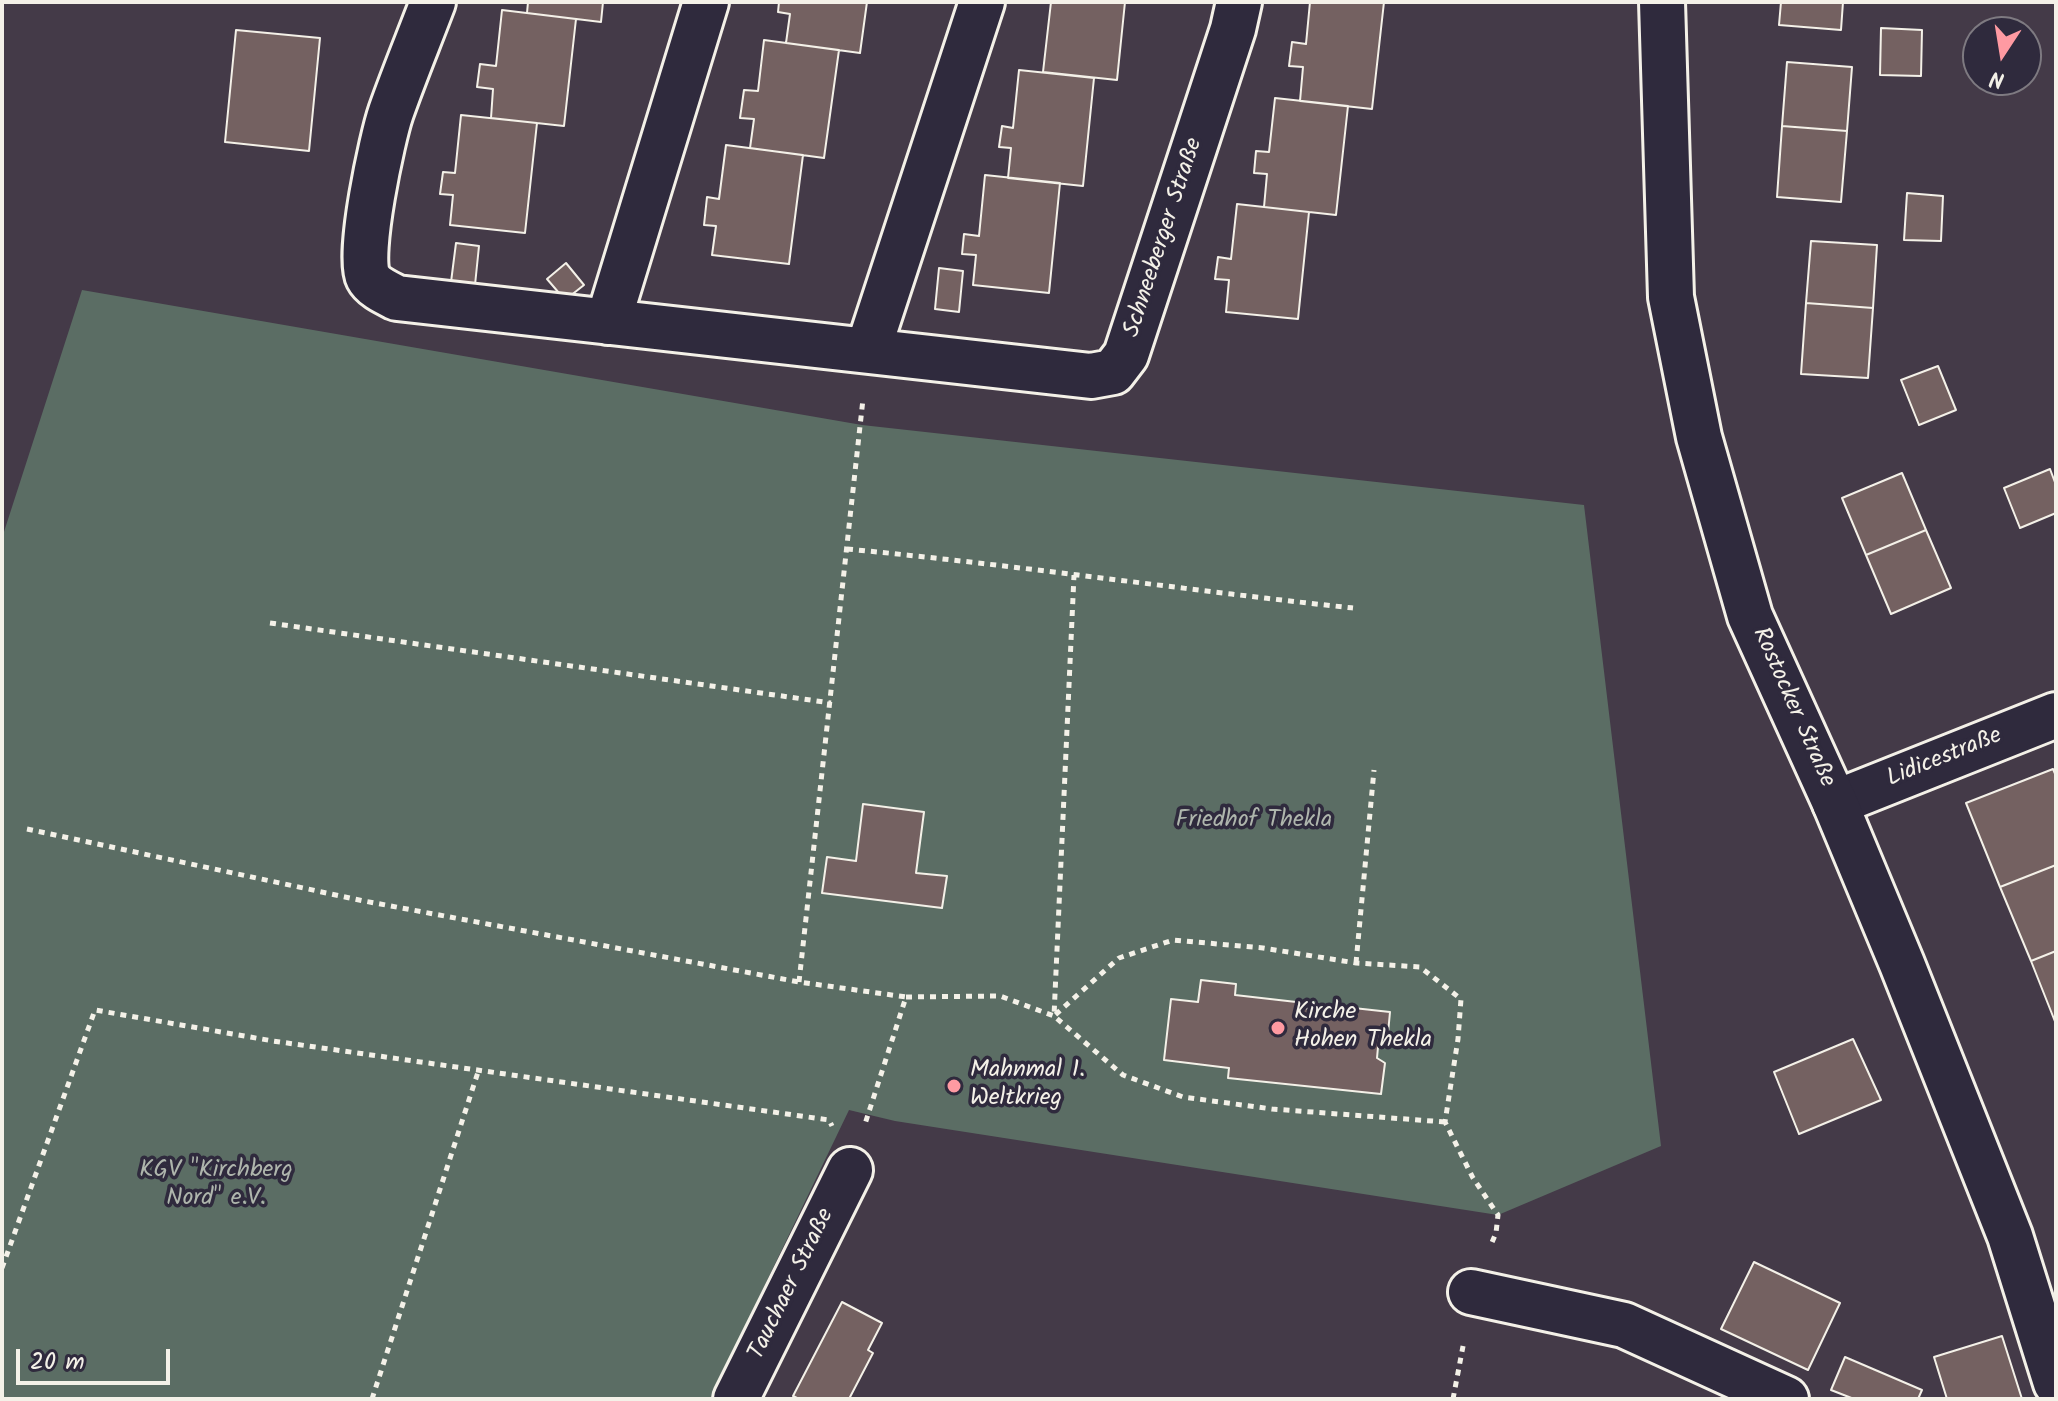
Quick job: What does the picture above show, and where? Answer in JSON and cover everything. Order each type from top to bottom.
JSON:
[{"type":"street","name":"Schneeberger Straße","points":[[433,2],[390,116],[365,239],[364,264],[368,279],[383,291],[397,298],[1091,376],[1113,372],[1126,355],[1233,29],[1239,2]]},
{"type":"street","points":[[608,322],[706,2]]},
{"type":"street","points":[[868,350],[982,2]]},
{"type":"street","name":"Rostocker Straße","points":[[1662,2],[1671,297],[1699,437],[1750,616],[1835,803],[2010,1236],[2056,1383]]},
{"type":"street","name":"Lidicestraße","points":[[1835,803],[2056,715]]},
{"type":"street","name":"Tauchaer Straße","points":[[736,1399],[850,1170]]},
{"type":"street","points":[[1471,1292],[1624,1325],[1786,1399]]},
{"type":"path","points":[[799,982],[868,350]]},
{"type":"path","points":[[847,549],[984,562],[1353,608]]},
{"type":"path","points":[[1054,1016],[1074,575]]},
{"type":"path","points":[[270,623],[831,703]]},
{"type":"path","points":[[1356,963],[1374,770]]},
{"type":"path","points":[[27,829],[364,901],[799,982],[906,997],[1000,996],[1054,1016],[1123,1075],[1183,1097],[1272,1109],[1445,1122]]},
{"type":"path","points":[[1054,1016],[1119,958],[1173,940],[1263,948],[1356,963],[1420,967],[1461,999],[1445,1122],[1473,1178],[1498,1215],[1496,1233]]},
{"type":"path","points":[[850,1170],[906,997]]},
{"type":"path","points":[[2,1268],[95,1010],[273,1041],[829,1120],[850,1170]]},
{"type":"path","points":[[372,1399],[479,1069]]},
{"type":"path","points":[[1453,1399],[1459,1372]]},
{"type":"green space","points":[[82,290],[862,425],[1584,505],[1661,1146],[1498,1215],[895,1121],[849,1110],[710,1399],[2,1399],[2,538]]},
{"type":"building","points":[[528,2],[603,2],[601,22],[527,13]]},
{"type":"building","points":[[779,2],[867,2],[860,53],[786,43],[790,14],[778,12]]},
{"type":"building","points":[[1051,2],[1125,2],[1117,80],[1043,72]]},
{"type":"building","points":[[1310,2],[1384,2],[1372,109],[1300,101],[1303,67],[1289,66],[1292,42],[1306,44]]},
{"type":"building","points":[[1781,2],[1843,2],[1841,30],[1779,25]]},
{"type":"building","points":[[502,10],[576,19],[564,126],[491,118],[493,89],[477,87],[480,64],[496,66]]},
{"type":"building","points":[[1881,28],[1922,30],[1921,76],[1880,75]]},
{"type":"building","points":[[236,30],[320,38],[309,151],[225,142]]},
{"type":"building","points":[[764,40],[839,50],[824,158],[750,148],[754,119],[740,118],[744,90],[758,91]]},
{"type":"building","points":[[1787,62],[1852,67],[1847,131],[1782,126]]},
{"type":"building","points":[[1019,70],[1094,78],[1083,186],[1008,178],[1011,148],[999,147],[1002,126],[1013,128]]},
{"type":"building","points":[[1275,98],[1348,106],[1336,215],[1264,207],[1267,174],[1254,173],[1256,151],[1269,152]]},
{"type":"building","points":[[461,115],[537,123],[525,233],[450,225],[453,195],[440,194],[443,172],[455,173]]},
{"type":"building","points":[[1782,126],[1847,131],[1841,202],[1777,197]]},
{"type":"building","points":[[726,145],[803,155],[789,264],[712,255],[716,226],[704,225],[707,197],[719,199]]},
{"type":"building","points":[[985,175],[1060,183],[1049,293],[973,285],[976,255],[962,254],[964,234],[979,236]]},
{"type":"building","points":[[1907,193],[1943,196],[1941,241],[1904,240]]},
{"type":"building","points":[[1237,204],[1309,212],[1298,319],[1226,312],[1229,280],[1215,279],[1218,257],[1231,259]]},
{"type":"building","points":[[1811,241],[1877,245],[1873,308],[1806,303]]},
{"type":"building","points":[[456,243],[479,246],[475,285],[451,282]]},
{"type":"building","points":[[566,263],[584,285],[565,300],[547,279]]},
{"type":"building","points":[[939,268],[963,271],[959,312],[935,309]]},
{"type":"building","points":[[1806,303],[1873,308],[1868,378],[1801,374]]},
{"type":"building","points":[[1938,366],[1956,410],[1919,425],[1901,380]]},
{"type":"building","points":[[2050,469],[2056,485],[2056,513],[2020,528],[2004,488]]},
{"type":"building","points":[[1902,473],[1926,530],[1866,555],[1842,498]]},
{"type":"building","points":[[1926,530],[1951,588],[1891,614],[1866,555]]},
{"type":"building","points":[[2053,769],[2056,776],[2056,865],[2000,887],[1966,803]]},
{"type":"building","points":[[863,804],[924,812],[916,873],[947,876],[942,908],[822,893],[827,857],[856,861]]},
{"type":"building","points":[[2056,865],[2056,951],[2031,961],[2000,887]]},
{"type":"building","points":[[2056,951],[2056,1024],[2031,961]]},
{"type":"building","name":"Kirche Hohen Thekla","points":[[1201,980],[1236,984],[1235,995],[1305,1003],[1304,1008],[1317,1010],[1317,1004],[1390,1012],[1387,1044],[1378,1047],[1377,1058],[1385,1063],[1381,1094],[1228,1078],[1229,1068],[1164,1060],[1171,999],[1198,1002]]},
{"type":"building","points":[[1853,1039],[1881,1100],[1799,1134],[1774,1072]]},
{"type":"building","points":[[1754,1262],[1840,1303],[1808,1370],[1721,1329]]},
{"type":"building","points":[[842,1302],[882,1323],[868,1350],[873,1353],[849,1399],[799,1399],[793,1396]]},
{"type":"building","points":[[2002,1336],[2022,1399],[1947,1399],[1934,1357]]},
{"type":"building","points":[[1845,1357],[1922,1390],[1918,1399],[1854,1399],[1831,1390]]},
{"type":"place","name":"Kirche Hohen Thekla","points":[[1278,1028]]},
{"type":"place","name":"Mahnmal 1. Weltkrieg","points":[[954,1086]]},
{"type":"park label","name":"Friedhof Thekla","points":[[1254,822]]},
{"type":"park label","name":"KGV \"Kirchberg Nord\" e.V.","points":[[216,1186]]}]
